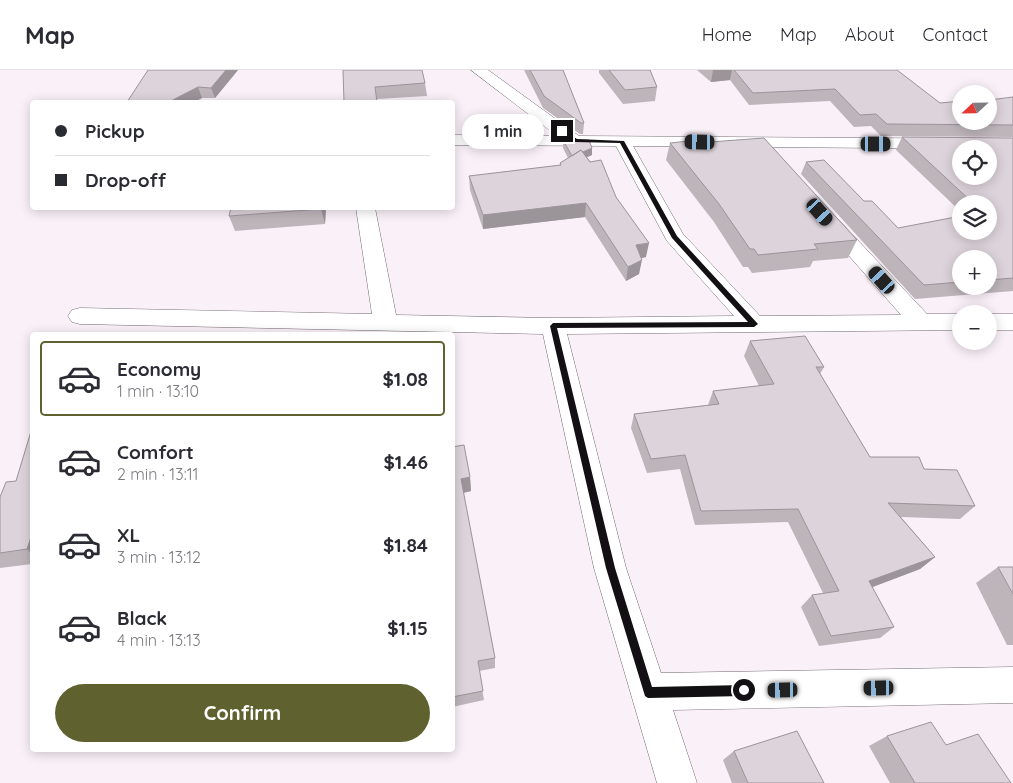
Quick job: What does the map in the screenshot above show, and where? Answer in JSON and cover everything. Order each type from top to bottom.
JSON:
[{"type":"street","points":[[478,70],[575,141]]},
{"type":"street","points":[[455,140],[1013,144]]},
{"type":"street","points":[[622,142],[674,237],[754,324]]},
{"type":"street","points":[[758,143],[778,164]]},
{"type":"street","points":[[816,207],[920,321]]},
{"type":"street","points":[[366,210],[385,322]]},
{"type":"street","points":[[80,316],[553,326],[952,322]]},
{"type":"street","points":[[997,322],[1013,322]]},
{"type":"street","points":[[553,326],[610,568],[677,783]]},
{"type":"street","points":[[648,692],[1013,685]]},
{"type":"building","points":[[148,70],[226,70],[211,88],[198,87],[173,100],[128,100]]},
{"type":"building","points":[[343,70],[422,70],[425,83],[375,87],[377,100],[344,100]]},
{"type":"building","points":[[530,70],[563,70],[584,123],[581,123],[544,96]]},
{"type":"building","points":[[609,70],[650,70],[657,87],[625,90]]},
{"type":"building","points":[[734,70],[897,70],[940,103],[952,102],[952,125],[887,124],[876,114],[860,115],[835,89],[753,93]]},
{"type":"building","points":[[1013,97],[1013,125],[998,125],[998,99]]},
{"type":"building","points":[[902,137],[1013,138],[1013,278],[997,279],[997,250],[952,250],[952,283],[924,285],[806,162],[824,160],[864,201],[872,201],[898,228],[952,218],[952,240],[997,240],[997,195],[964,195],[954,185],[997,185],[997,140],[952,140],[952,184]]},
{"type":"building","points":[[764,138],[857,240],[814,244],[818,249],[758,255],[754,249],[750,249],[719,204],[670,143],[707,139],[710,142]]},
{"type":"building","points":[[563,140],[589,140],[592,148],[583,152],[581,150],[572,156]]},
{"type":"building","points":[[581,150],[590,162],[601,160],[616,197],[649,243],[636,245],[642,260],[628,267],[586,203],[483,215],[469,176],[561,165],[560,163]]},
{"type":"building","points":[[230,210],[308,210],[229,216]]},
{"type":"building","points":[[805,336],[824,367],[816,367],[870,457],[919,457],[924,469],[957,470],[975,506],[888,503],[935,557],[869,581],[894,627],[831,636],[812,595],[839,591],[798,509],[701,511],[685,455],[651,459],[634,414],[719,404],[713,391],[774,384],[750,341]]},
{"type":"building","points":[[30,435],[30,540],[27,549],[0,553],[0,497],[6,482],[16,481]]},
{"type":"building","points":[[464,445],[470,477],[461,479],[495,658],[478,661],[483,691],[455,696],[455,446]]},
{"type":"building","points":[[998,567],[1013,567],[1013,594]]},
{"type":"building","points":[[931,722],[946,745],[978,734],[1011,783],[915,783],[887,736]]},
{"type":"building","points":[[797,731],[824,783],[748,783],[734,751]]},
{"type":"route","points":[[562,131],[575,141],[622,142],[674,237],[754,324],[553,326],[610,568],[648,692],[744,690]]}]
